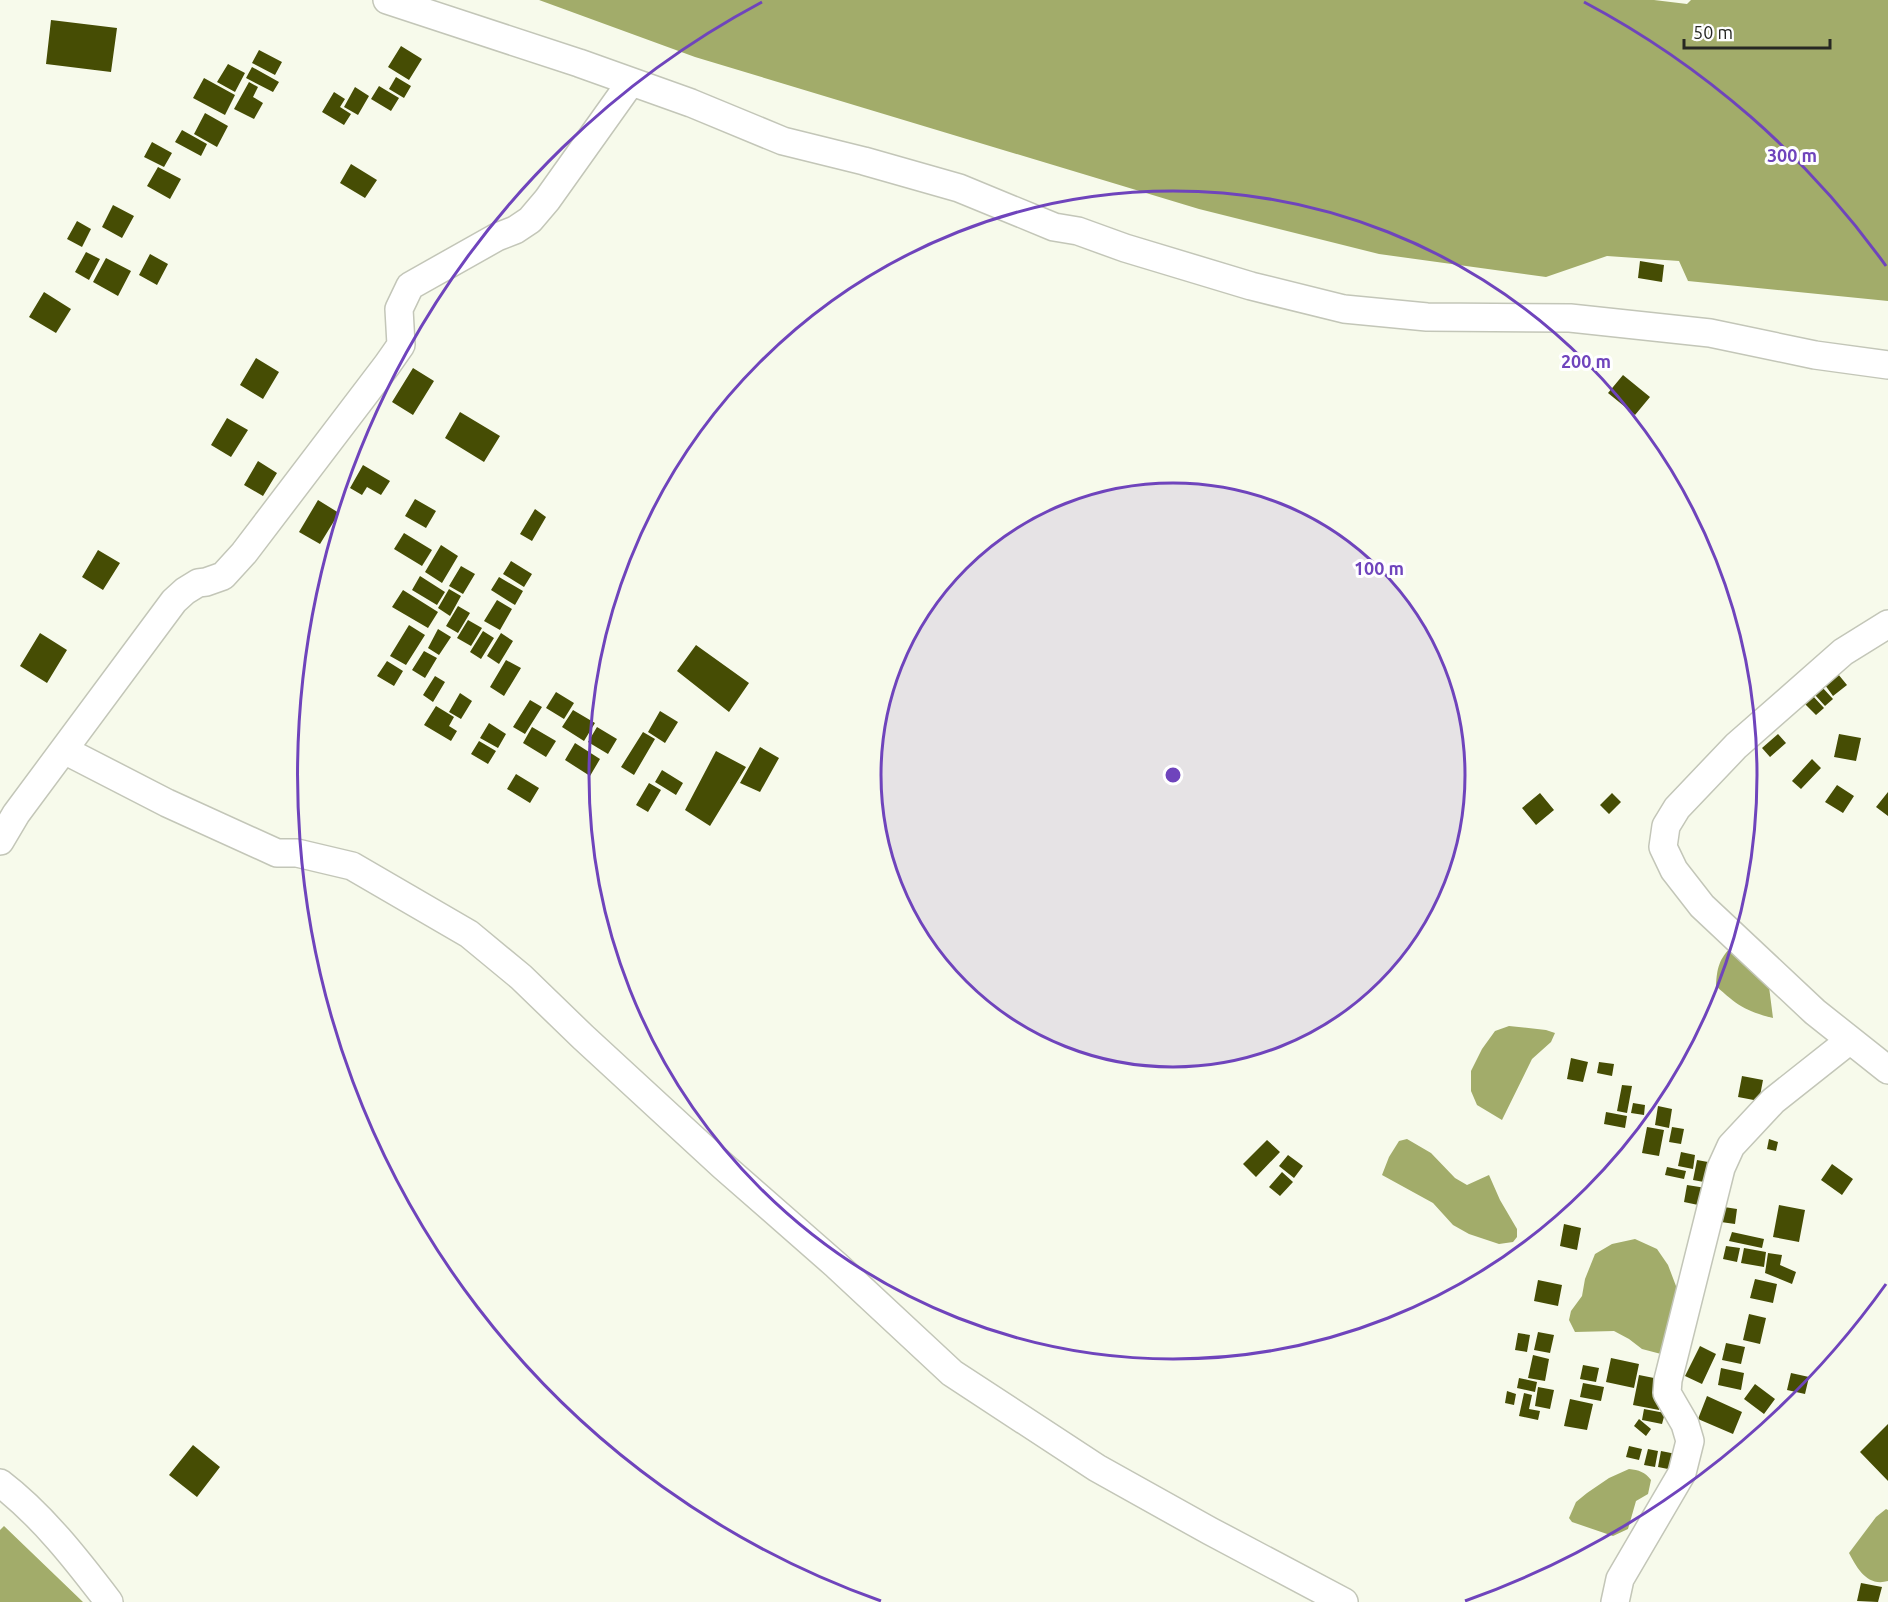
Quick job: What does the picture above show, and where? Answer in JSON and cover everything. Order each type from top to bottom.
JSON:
[{"type":"street","points":[[387,0],[474,27],[691,103],[783,141],[959,188],[1054,227],[1078,231],[1125,248],[1251,286],[1344,309],[1427,317],[1570,318],[1710,333],[1815,355],[1888,365]]},
{"type":"street","points":[[0,841],[16,814],[174,601],[198,583],[223,576],[244,553],[387,365],[401,345],[399,309],[410,286],[530,220],[547,200],[631,82]]},
{"type":"street","points":[[1888,624],[1843,652],[1736,746],[1677,808],[1666,826],[1663,847],[1674,870],[1702,906],[1815,1012],[1888,1070]]},
{"type":"street","points":[[64,750],[166,803],[255,841],[277,853],[297,853],[352,866],[469,934],[521,977],[723,1166],[836,1265],[952,1373],[1097,1468],[1344,1602]]},
{"type":"street","points":[[1615,1602],[1620,1579],[1682,1473],[1688,1452],[1690,1441],[1685,1424],[1667,1392],[1668,1380],[1721,1168],[1731,1146],[1773,1101],[1850,1040]]},
{"type":"street","points":[[0,1483],[15,1494],[43,1522],[109,1602]]},
{"type":"shaded area","points":[[539,0],[1654,0],[1687,4],[1691,0],[1888,0],[1888,301],[1688,281],[1679,261],[1607,256],[1546,277],[1379,254],[1199,209],[695,57]]},
{"type":"shaded area","points":[[1732,946],[1768,979],[1773,1018],[1755,1013],[1742,1006],[1716,986],[1720,964]]},
{"type":"shaded area","points":[[1509,1026],[1555,1033],[1551,1042],[1532,1059],[1502,1120],[1477,1105],[1471,1091],[1471,1071],[1482,1049],[1495,1031]]},
{"type":"shaded area","points":[[1407,1139],[1431,1153],[1455,1178],[1467,1185],[1489,1175],[1517,1229],[1517,1237],[1513,1242],[1499,1244],[1469,1234],[1453,1225],[1433,1203],[1382,1175],[1399,1141]]},
{"type":"shaded area","points":[[1635,1239],[1657,1249],[1668,1265],[1676,1286],[1676,1325],[1661,1354],[1642,1349],[1614,1331],[1575,1332],[1569,1320],[1571,1311],[1582,1296],[1585,1279],[1595,1254],[1612,1244]]},
{"type":"shaded area","points":[[1629,1469],[1642,1472],[1651,1480],[1648,1494],[1636,1501],[1628,1529],[1613,1536],[1572,1522],[1569,1518],[1576,1502],[1609,1478]]},
{"type":"shaded area","points":[[1886,1509],[1888,1510],[1888,1581],[1881,1582],[1864,1575],[1849,1553],[1876,1517]]},
{"type":"shaded area","points":[[4,1526],[83,1602],[0,1602],[0,1530]]},
{"type":"building","points":[[51,20],[117,28],[111,72],[46,64]]},
{"type":"building","points":[[401,46],[422,59],[409,80],[388,67]]},
{"type":"building","points":[[259,50],[282,62],[275,75],[252,63]]},
{"type":"building","points":[[228,64],[245,73],[235,92],[217,82]]},
{"type":"building","points":[[252,67],[279,82],[273,92],[246,78]]},
{"type":"building","points":[[396,77],[411,86],[404,98],[389,89]]},
{"type":"building","points":[[204,78],[235,95],[225,115],[193,98]]},
{"type":"building","points":[[249,82],[258,87],[253,97],[263,103],[254,119],[234,109]]},
{"type":"building","points":[[379,86],[399,98],[391,111],[371,99]]},
{"type":"building","points":[[355,87],[369,96],[358,115],[344,107]]},
{"type":"building","points":[[334,92],[345,99],[340,107],[351,114],[344,125],[322,112]]},
{"type":"building","points":[[205,113],[228,126],[217,147],[194,134]]},
{"type":"building","points":[[182,130],[207,144],[201,156],[175,142]]},
{"type":"building","points":[[152,142],[172,153],[164,167],[144,157]]},
{"type":"building","points":[[351,164],[377,180],[365,198],[340,183]]},
{"type":"building","points":[[158,167],[181,179],[170,199],[147,186]]},
{"type":"building","points":[[113,205],[134,216],[122,238],[102,227]]},
{"type":"building","points":[[77,221],[91,229],[82,247],[67,239]]},
{"type":"building","points":[[86,252],[100,259],[89,280],[75,272]]},
{"type":"building","points":[[150,254],[168,264],[157,285],[139,275]]},
{"type":"building","points":[[106,258],[131,271],[118,296],[93,282]]},
{"type":"building","points":[[1640,261],[1664,265],[1662,282],[1638,278]]},
{"type":"building","points":[[44,292],[71,309],[56,333],[29,317]]},
{"type":"building","points":[[256,358],[279,372],[263,399],[240,385]]},
{"type":"building","points":[[413,368],[434,381],[413,415],[392,402]]},
{"type":"building","points":[[1623,375],[1650,397],[1635,415],[1608,393]]},
{"type":"building","points":[[460,412],[500,436],[484,462],[445,438]]},
{"type":"building","points":[[227,418],[248,430],[231,457],[211,445]]},
{"type":"building","points":[[258,461],[277,473],[263,496],[244,485]]},
{"type":"building","points":[[363,465],[390,481],[381,495],[367,487],[362,495],[350,488]]},
{"type":"building","points":[[415,499],[436,511],[426,528],[405,516]]},
{"type":"building","points":[[318,500],[339,513],[320,544],[299,532]]},
{"type":"building","points":[[535,509],[546,517],[532,541],[520,534]]},
{"type":"building","points":[[404,533],[432,550],[422,566],[394,549]]},
{"type":"building","points":[[441,545],[458,556],[442,583],[425,572]]},
{"type":"building","points":[[98,550],[120,563],[103,590],[82,577]]},
{"type":"building","points":[[511,561],[532,574],[524,587],[503,574]]},
{"type":"building","points":[[461,566],[475,574],[463,594],[449,586]]},
{"type":"building","points":[[420,576],[445,592],[437,605],[412,590]]},
{"type":"building","points":[[499,577],[523,591],[515,605],[491,590]]},
{"type":"building","points":[[449,589],[461,596],[450,616],[438,608]]},
{"type":"building","points":[[403,590],[438,612],[428,628],[392,607]]},
{"type":"building","points":[[497,600],[512,609],[500,630],[484,621]]},
{"type":"building","points":[[458,606],[470,613],[458,633],[446,626]]},
{"type":"building","points":[[468,620],[482,628],[471,646],[457,638]]},
{"type":"building","points":[[409,625],[425,635],[406,665],[390,656]]},
{"type":"building","points":[[438,629],[451,637],[439,655],[428,648]]},
{"type":"building","points":[[483,631],[494,638],[481,659],[470,652]]},
{"type":"building","points":[[40,633],[67,650],[47,683],[20,666]]},
{"type":"building","points":[[501,633],[513,641],[499,664],[487,656]]},
{"type":"building","points":[[696,645],[749,683],[729,712],[677,671]]},
{"type":"building","points":[[424,651],[437,658],[425,678],[412,670]]},
{"type":"building","points":[[506,660],[521,668],[504,696],[490,687]]},
{"type":"building","points":[[387,661],[403,671],[394,686],[377,676]]},
{"type":"building","points":[[1838,674],[1847,685],[1833,696],[1825,685]]},
{"type":"building","points":[[435,676],[445,682],[433,702],[423,695]]},
{"type":"building","points":[[1822,687],[1833,699],[1825,706],[1815,695]]},
{"type":"building","points":[[556,692],[574,703],[564,719],[546,708]]},
{"type":"building","points":[[460,693],[472,701],[461,719],[449,712]]},
{"type":"building","points":[[1813,696],[1824,708],[1816,715],[1805,704]]},
{"type":"building","points":[[530,700],[542,707],[525,734],[513,727]]},
{"type":"building","points":[[436,706],[454,717],[449,726],[457,731],[451,741],[424,725]]},
{"type":"building","points":[[573,710],[595,723],[584,741],[562,727]]},
{"type":"building","points":[[660,711],[678,722],[665,743],[648,732]]},
{"type":"building","points":[[489,723],[506,734],[498,748],[480,738]]},
{"type":"building","points":[[532,727],[556,741],[546,757],[523,743]]},
{"type":"building","points":[[597,727],[617,739],[608,754],[588,742]]},
{"type":"building","points":[[643,732],[655,739],[634,775],[621,767]]},
{"type":"building","points":[[1778,734],[1786,743],[1770,757],[1762,748]]},
{"type":"building","points":[[1839,734],[1861,738],[1856,761],[1834,757]]},
{"type":"building","points":[[479,741],[496,751],[488,764],[471,754]]},
{"type":"building","points":[[575,743],[600,759],[590,776],[565,760]]},
{"type":"building","points":[[760,747],[779,758],[760,792],[740,783]]},
{"type":"building","points":[[716,751],[746,767],[710,826],[685,810]]},
{"type":"building","points":[[1812,759],[1821,768],[1801,789],[1792,781]]},
{"type":"building","points":[[662,770],[683,783],[676,795],[655,782]]},
{"type":"building","points":[[516,774],[539,788],[530,803],[507,789]]},
{"type":"building","points":[[649,783],[661,790],[648,812],[636,805]]},
{"type":"building","points":[[1837,785],[1854,796],[1843,813],[1825,802]]},
{"type":"building","points":[[1888,792],[1888,816],[1876,807]]},
{"type":"building","points":[[1540,793],[1554,810],[1536,825],[1522,808]]},
{"type":"building","points":[[1612,793],[1621,802],[1609,814],[1600,805]]},
{"type":"building","points":[[1571,1058],[1588,1062],[1583,1082],[1567,1079]]},
{"type":"building","points":[[1599,1062],[1614,1064],[1612,1076],[1597,1073]]},
{"type":"building","points":[[1742,1076],[1763,1080],[1759,1101],[1738,1097]]},
{"type":"building","points":[[1622,1085],[1632,1086],[1627,1113],[1617,1111]]},
{"type":"building","points":[[1633,1103],[1645,1105],[1644,1115],[1631,1113]]},
{"type":"building","points":[[1658,1106],[1672,1109],[1669,1128],[1655,1125]]},
{"type":"building","points":[[1606,1112],[1627,1116],[1625,1128],[1604,1124]]},
{"type":"building","points":[[1647,1127],[1664,1130],[1659,1156],[1642,1153]]},
{"type":"building","points":[[1672,1127],[1684,1129],[1681,1144],[1669,1142]]},
{"type":"building","points":[[1769,1139],[1778,1142],[1776,1151],[1767,1149]]},
{"type":"building","points":[[1267,1140],[1280,1152],[1256,1177],[1243,1164]]},
{"type":"building","points":[[1681,1152],[1695,1155],[1693,1169],[1678,1166]]},
{"type":"building","points":[[1288,1155],[1303,1166],[1294,1178],[1279,1166]]},
{"type":"building","points":[[1697,1160],[1708,1162],[1704,1182],[1693,1180]]},
{"type":"building","points":[[1832,1164],[1853,1179],[1842,1195],[1821,1180]]},
{"type":"building","points":[[1667,1167],[1686,1171],[1684,1179],[1665,1175]]},
{"type":"building","points":[[1282,1172],[1293,1182],[1280,1196],[1269,1187]]},
{"type":"building","points":[[1687,1185],[1706,1188],[1703,1206],[1684,1202]]},
{"type":"building","points":[[1779,1205],[1805,1210],[1799,1242],[1773,1237]]},
{"type":"building","points":[[1724,1207],[1737,1209],[1735,1224],[1721,1222]]},
{"type":"building","points":[[1564,1224],[1581,1228],[1577,1250],[1560,1246]]},
{"type":"building","points":[[1732,1232],[1764,1239],[1762,1248],[1729,1241]]},
{"type":"building","points":[[1726,1246],[1740,1248],[1737,1262],[1723,1259]]},
{"type":"building","points":[[1744,1248],[1766,1252],[1764,1267],[1741,1263]]},
{"type":"building","points":[[1768,1253],[1782,1255],[1780,1265],[1796,1272],[1792,1284],[1765,1273]]},
{"type":"building","points":[[1755,1279],[1777,1284],[1773,1303],[1750,1298]]},
{"type":"building","points":[[1538,1280],[1562,1285],[1558,1306],[1534,1301]]},
{"type":"building","points":[[1749,1314],[1766,1318],[1760,1344],[1743,1340]]},
{"type":"building","points":[[1538,1332],[1554,1335],[1550,1353],[1534,1350]]},
{"type":"building","points":[[1518,1333],[1530,1335],[1527,1352],[1515,1350]]},
{"type":"building","points":[[1726,1343],[1745,1347],[1741,1364],[1722,1360]]},
{"type":"building","points":[[1700,1346],[1716,1354],[1702,1384],[1685,1376]]},
{"type":"building","points":[[1533,1355],[1549,1359],[1545,1381],[1528,1378]]},
{"type":"building","points":[[1611,1358],[1639,1364],[1634,1388],[1606,1382]]},
{"type":"building","points":[[1583,1365],[1599,1368],[1596,1382],[1580,1379]]},
{"type":"building","points":[[1721,1368],[1744,1373],[1741,1390],[1718,1385]]},
{"type":"building","points":[[1791,1373],[1809,1377],[1805,1394],[1787,1390]]},
{"type":"building","points":[[1639,1375],[1659,1379],[1654,1400],[1661,1401],[1659,1410],[1633,1405]]},
{"type":"building","points":[[1519,1378],[1537,1382],[1535,1392],[1517,1388]]},
{"type":"building","points":[[1583,1383],[1604,1387],[1601,1401],[1580,1397]]},
{"type":"building","points":[[1755,1384],[1775,1399],[1764,1414],[1744,1399]]},
{"type":"building","points":[[1538,1387],[1554,1390],[1550,1409],[1535,1406]]},
{"type":"building","points":[[1507,1391],[1516,1394],[1514,1405],[1505,1403]]},
{"type":"building","points":[[1524,1393],[1532,1395],[1529,1409],[1540,1411],[1538,1420],[1519,1416]]},
{"type":"building","points":[[1707,1396],[1742,1412],[1733,1434],[1698,1419]]},
{"type":"building","points":[[1570,1399],[1593,1404],[1587,1430],[1564,1426]]},
{"type":"building","points":[[1644,1409],[1665,1413],[1662,1424],[1642,1420]]},
{"type":"building","points":[[1639,1419],[1651,1429],[1646,1436],[1634,1426]]},
{"type":"building","points":[[1888,1424],[1888,1481],[1860,1452]]},
{"type":"building","points":[[193,1445],[220,1467],[197,1497],[169,1475]]},
{"type":"building","points":[[1629,1446],[1642,1449],[1639,1460],[1626,1457]]},
{"type":"building","points":[[1648,1449],[1658,1451],[1655,1467],[1644,1465]]},
{"type":"building","points":[[1661,1451],[1676,1454],[1673,1470],[1658,1467]]},
{"type":"building","points":[[1861,1583],[1882,1587],[1878,1602],[1857,1601]]}]
